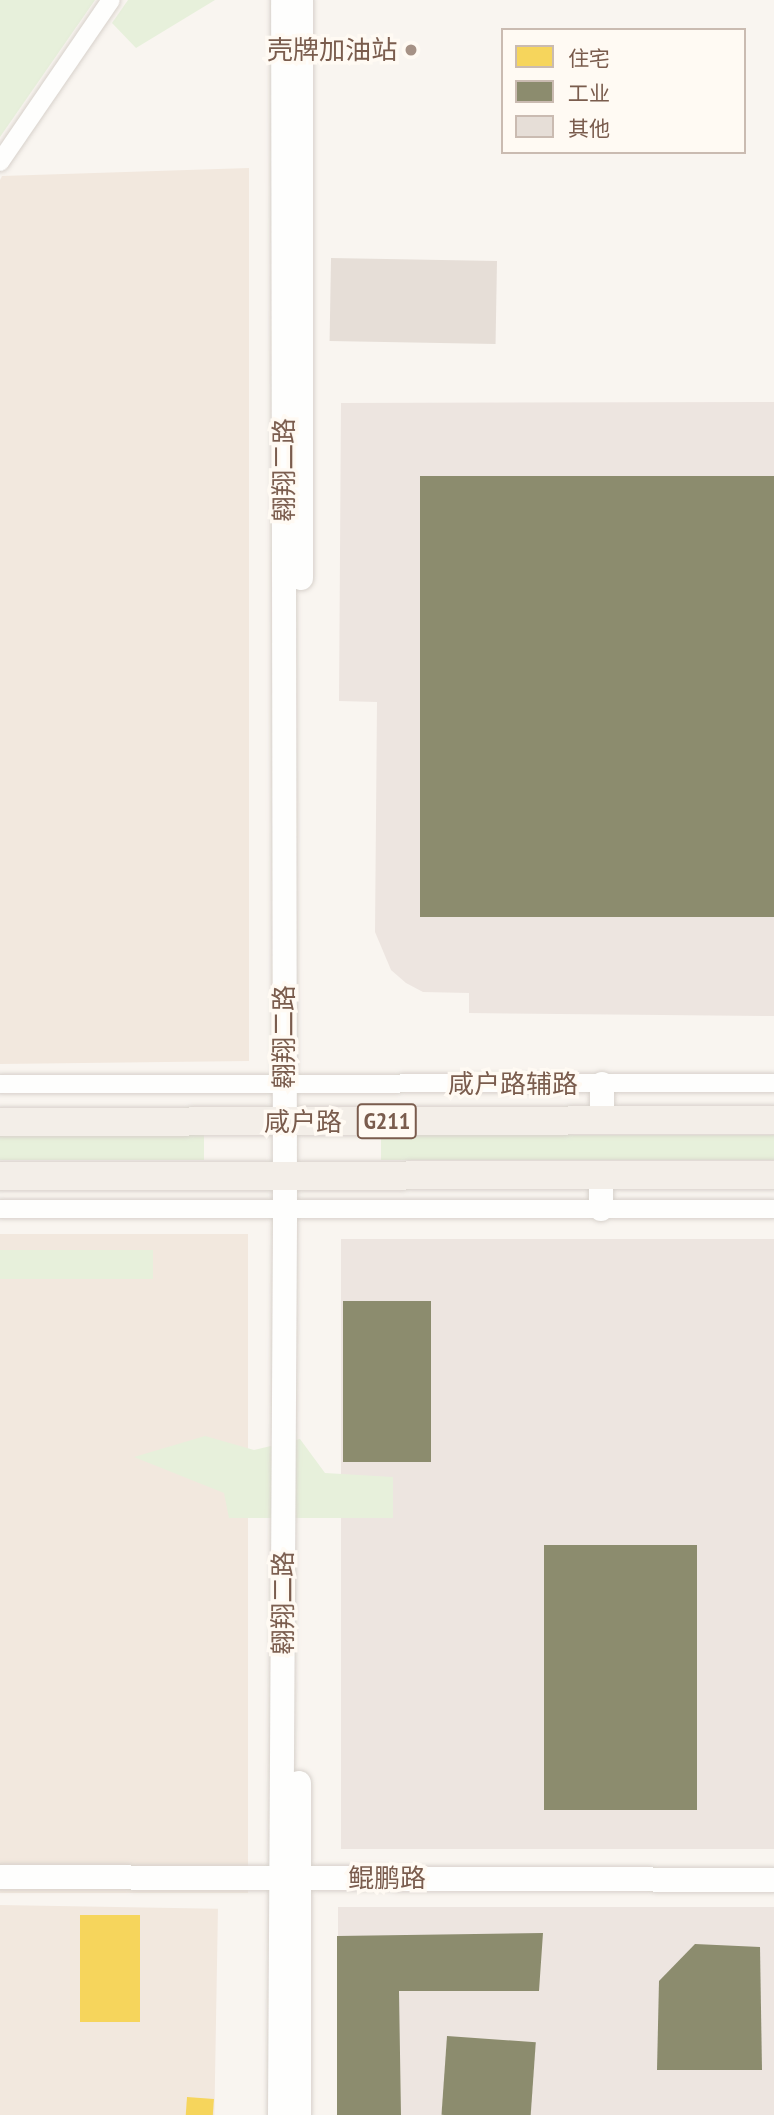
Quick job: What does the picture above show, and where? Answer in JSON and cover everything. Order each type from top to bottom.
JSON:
[{"type":"main road","name":"咸户路","points":[[0,1122],[774,1120]]},
{"type":"main road","name":"咸户路","points":[[0,1176],[774,1175]]},
{"type":"street","points":[[0,162],[111,0]]},
{"type":"street","name":"翱翔二路","points":[[283,0],[292,1084]]},
{"type":"street","name":"翱翔二路","points":[[279,2115],[290,1878],[292,1084],[301,0]]},
{"type":"street","name":"咸户路辅路","points":[[0,1084],[774,1083]]},
{"type":"street","points":[[601,1120],[602,1084]]},
{"type":"street","points":[[601,1175],[601,1209]]},
{"type":"street","points":[[0,1209],[774,1209]]},
{"type":"street","name":"鲲鹏路","points":[[0,1877],[774,1880]]},
{"type":"street","name":"翱翔二路","points":[[290,1878],[299,2115]]},
{"type":"shaded area","points":[[249,168],[249,1061],[0,1064],[0,180],[2,176]]},
{"type":"shaded area","points":[[774,402],[774,1016],[469,1013],[469,993],[423,992],[406,983],[391,970],[375,932],[377,702],[339,701],[341,403]]},
{"type":"shaded area","points":[[0,1234],[248,1234],[248,1893],[0,1893]]},
{"type":"shaded area","points":[[341,1239],[774,1239],[774,1849],[341,1849]]},
{"type":"shaded area","points":[[0,1905],[218,1909],[214,2115],[0,2115]]},
{"type":"shaded area","points":[[338,1907],[774,1907],[774,2115],[338,2115]]},
{"type":"green space","points":[[0,0],[95,0],[0,137]]},
{"type":"green space","points":[[128,0],[215,0],[136,48],[112,23]]},
{"type":"green space","points":[[0,1135],[204,1135],[204,1160],[0,1160]]},
{"type":"green space","points":[[381,1135],[774,1135],[774,1160],[381,1160]]},
{"type":"green space","points":[[0,1250],[153,1250],[153,1279],[0,1279]]},
{"type":"green space","points":[[205,1436],[254,1450],[300,1439],[325,1473],[393,1477],[393,1518],[229,1518],[224,1493],[134,1457]]},
{"type":"building: 住宅","points":[[80,1915],[140,1915],[140,2022],[80,2022]]},
{"type":"building: 住宅","points":[[187,2097],[214,2099],[213,2115],[186,2115]]},
{"type":"building: 工业","points":[[420,476],[774,476],[774,917],[420,917]]},
{"type":"building: 工业","points":[[343,1301],[431,1301],[431,1462],[343,1462]]},
{"type":"building: 工业","points":[[544,1545],[697,1545],[697,1810],[544,1810]]},
{"type":"building: 工业","points":[[543,1933],[539,1991],[399,1991],[401,2115],[337,2115],[337,1936]]},
{"type":"building: 工业","points":[[695,1944],[760,1947],[762,2070],[657,2070],[659,1981]]},
{"type":"building: 工业","points":[[447,2036],[536,2042],[531,2115],[441,2115]]},
{"type":"building: 其他","points":[[331,258],[497,261],[496,344],[330,341]]},
{"type":"place","name":"壳牌加油站","points":[[411,50]]}]
